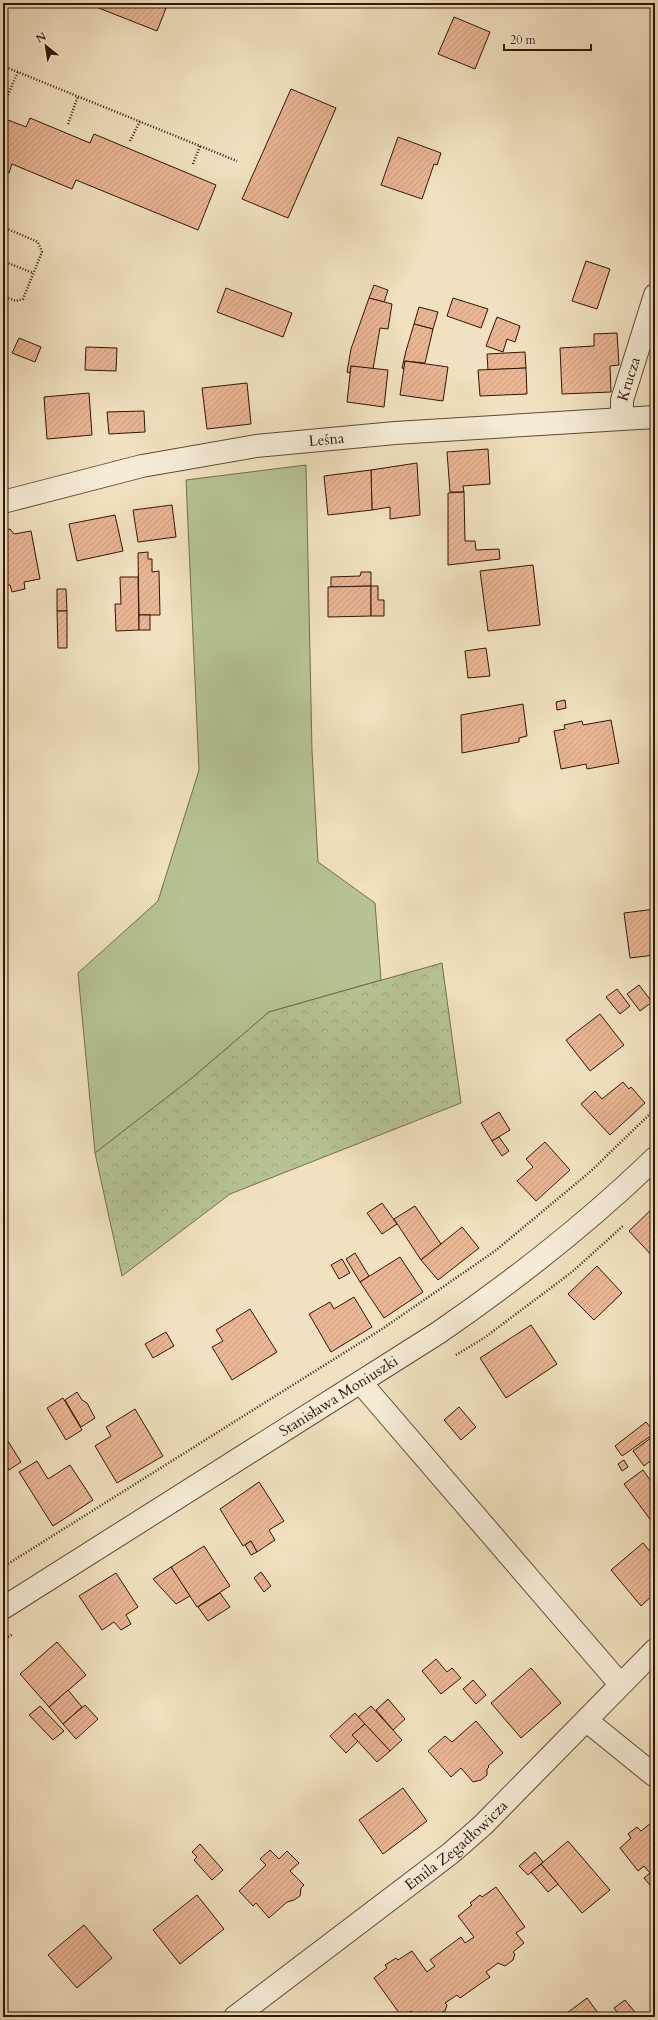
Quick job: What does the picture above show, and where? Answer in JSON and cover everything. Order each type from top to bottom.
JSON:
[{"type":"street","name":"Krucza","points":[[622,418],[622,400],[655,295]]},
{"type":"street","name":"Leśna","points":[[3,502],[142,466],[256,446],[395,433],[655,417]]},
{"type":"street","name":"Stanisława Moniuszki","points":[[3,1608],[438,1333],[539,1261],[655,1158]]},
{"type":"street","points":[[361,1383],[620,1684]]},
{"type":"street","name":"Emila Zegadłowicza","points":[[235,2017],[451,1853],[483,1825],[587,1722],[620,1684],[655,1650]]},
{"type":"street","points":[[587,1722],[655,1776]]},
{"type":"path","points":[[3,66],[237,161]]},
{"type":"path","points":[[3,106],[18,72]]},
{"type":"path","points":[[68,124],[78,96]]},
{"type":"path","points":[[130,141],[140,121]]},
{"type":"path","points":[[193,164],[200,146]]},
{"type":"path","points":[[3,227],[38,242],[42,252],[23,299],[16,301],[3,296]]},
{"type":"path","points":[[3,261],[33,273]]},
{"type":"path","points":[[3,1567],[382,1329],[482,1260],[591,1171],[655,1109]]},
{"type":"green space","points":[[306,465],[312,751],[318,862],[375,903],[381,980],[269,1012],[192,1078],[95,1153],[78,973],[158,901],[199,770],[186,480]]},
{"type":"green space","points":[[442,963],[461,1103],[230,1194],[122,1276],[95,1153],[192,1078],[269,1012]]},
{"type":"building","points":[[86,3],[168,3],[157,31]]},
{"type":"building","points":[[454,17],[490,32],[475,69],[438,54]]},
{"type":"building","points":[[291,89],[336,108],[288,218],[242,199]]},
{"type":"building","points":[[3,118],[26,127],[30,118],[90,143],[94,134],[216,185],[198,230],[76,180],[72,189],[12,164],[9,173],[3,171]]},
{"type":"building","points":[[398,137],[441,153],[437,165],[434,164],[422,199],[381,185]]},
{"type":"building","points":[[586,261],[610,269],[597,309],[572,301]]},
{"type":"building","points":[[374,285],[388,290],[384,302],[369,298]]},
{"type":"building","points":[[226,288],[292,313],[283,337],[217,312]]},
{"type":"building","points":[[369,298],[392,304],[388,329],[380,328],[373,369],[351,366],[350,373],[347,372],[351,349]]},
{"type":"building","points":[[453,298],[488,309],[481,328],[447,316]]},
{"type":"building","points":[[419,307],[438,312],[433,329],[414,324]]},
{"type":"building","points":[[497,317],[520,326],[515,342],[507,339],[503,352],[486,346]]},
{"type":"building","points":[[414,324],[433,329],[425,363],[405,361],[404,369],[402,368]]},
{"type":"building","points":[[617,333],[619,365],[610,366],[611,392],[562,394],[560,348],[594,346],[594,334]]},
{"type":"building","points":[[19,338],[41,347],[35,362],[12,353]]},
{"type":"building","points":[[86,347],[117,348],[116,371],[85,370]]},
{"type":"building","points":[[525,352],[526,368],[488,370],[487,354]]},
{"type":"building","points":[[405,361],[448,367],[443,401],[400,395]]},
{"type":"building","points":[[351,366],[388,370],[384,407],[347,402]]},
{"type":"building","points":[[526,368],[527,394],[480,396],[478,370]]},
{"type":"building","points":[[247,383],[251,424],[207,429],[202,388]]},
{"type":"building","points":[[89,393],[92,435],[47,439],[44,397]]},
{"type":"building","points":[[144,411],[145,432],[109,434],[107,412]]},
{"type":"building","points":[[488,449],[490,484],[463,486],[464,492],[450,492],[447,452]]},
{"type":"building","points":[[417,463],[420,515],[390,519],[390,507],[372,510],[371,470]]},
{"type":"building","points":[[371,470],[372,510],[328,515],[324,476]]},
{"type":"building","points":[[464,492],[465,541],[475,541],[476,550],[499,549],[500,559],[448,565],[448,493]]},
{"type":"building","points":[[172,505],[176,537],[138,542],[133,510]]},
{"type":"building","points":[[115,515],[123,551],[77,561],[69,524]]},
{"type":"building","points":[[10,529],[14,534],[31,531],[40,579],[24,582],[25,589],[12,592],[10,585],[3,586],[3,531]]},
{"type":"building","points":[[148,552],[148,559],[152,559],[152,572],[159,571],[160,615],[139,615],[138,553]]},
{"type":"building","points":[[533,565],[540,625],[488,631],[480,571]]},
{"type":"building","points":[[361,572],[371,572],[371,586],[331,587],[331,577],[360,576]]},
{"type":"building","points":[[120,577],[138,577],[139,630],[116,631],[115,604],[121,604]]},
{"type":"building","points":[[371,586],[371,616],[328,617],[328,587]]},
{"type":"building","points":[[371,586],[378,586],[378,600],[384,600],[384,616],[371,616]]},
{"type":"building","points":[[57,589],[66,589],[67,611],[57,611]]},
{"type":"building","points":[[57,611],[67,611],[67,648],[58,648]]},
{"type":"building","points":[[139,615],[150,615],[150,630],[139,630]]},
{"type":"building","points":[[486,648],[490,676],[468,678],[465,651]]},
{"type":"building","points":[[565,700],[566,708],[557,710],[556,702]]},
{"type":"building","points":[[523,704],[527,736],[519,738],[519,742],[462,753],[461,715]]},
{"type":"building","points":[[611,720],[619,763],[587,769],[586,764],[561,769],[554,731],[565,729],[564,725],[582,721],[583,725]]},
{"type":"building","points":[[655,909],[655,955],[630,958],[624,913]]},
{"type":"building","points":[[639,985],[652,1002],[640,1011],[627,994]]},
{"type":"building","points":[[617,989],[630,1006],[620,1014],[606,997]]},
{"type":"building","points":[[600,1014],[624,1045],[590,1071],[566,1040]]},
{"type":"building","points":[[623,1082],[629,1089],[631,1087],[645,1103],[610,1135],[581,1104],[595,1091],[602,1099]]},
{"type":"building","points":[[499,1112],[510,1130],[492,1141],[481,1123]]},
{"type":"building","points":[[499,1137],[509,1151],[502,1156],[492,1141]]},
{"type":"building","points":[[545,1142],[570,1170],[536,1201],[517,1181],[533,1167],[526,1159]]},
{"type":"building","points":[[382,1203],[397,1224],[382,1234],[367,1213]]},
{"type":"building","points":[[415,1206],[441,1244],[421,1260],[394,1219]]},
{"type":"building","points":[[655,1206],[655,1259],[629,1231]]},
{"type":"building","points":[[462,1227],[479,1248],[438,1280],[421,1260]]},
{"type":"building","points":[[355,1253],[369,1276],[360,1282],[346,1259]]},
{"type":"building","points":[[400,1257],[423,1292],[384,1318],[360,1282]]},
{"type":"building","points":[[342,1259],[350,1273],[339,1279],[331,1265]]},
{"type":"building","points":[[597,1266],[622,1293],[594,1320],[568,1294]]},
{"type":"building","points":[[354,1297],[372,1327],[331,1352],[309,1314],[330,1302],[334,1309]]},
{"type":"building","points":[[250,1309],[277,1352],[232,1380],[212,1347],[223,1341],[216,1330]]},
{"type":"building","points":[[531,1325],[557,1364],[506,1398],[480,1358]]},
{"type":"building","points":[[166,1332],[174,1346],[153,1358],[145,1344]]},
{"type":"building","points":[[77,1392],[82,1400],[87,1403],[95,1418],[81,1427],[65,1400]]},
{"type":"building","points":[[63,1398],[82,1430],[66,1440],[47,1408]]},
{"type":"building","points":[[459,1407],[476,1427],[461,1440],[444,1420]]},
{"type":"building","points":[[135,1409],[163,1456],[117,1483],[95,1446],[111,1436],[106,1427]]},
{"type":"building","points":[[646,1422],[655,1433],[622,1456],[615,1446]]},
{"type":"building","points":[[655,1435],[655,1457],[644,1466],[633,1451]]},
{"type":"building","points":[[6,1438],[21,1462],[9,1470],[3,1461],[3,1441]]},
{"type":"building","points":[[624,1460],[628,1467],[622,1471],[618,1464]]},
{"type":"building","points":[[37,1461],[48,1479],[70,1465],[93,1500],[53,1526],[19,1472]]},
{"type":"building","points":[[643,1470],[655,1487],[655,1526],[624,1484]]},
{"type":"building","points":[[259,1482],[284,1521],[269,1530],[275,1540],[257,1552],[251,1541],[243,1546],[220,1509]]},
{"type":"building","points":[[251,1541],[257,1552],[251,1555],[245,1545]]},
{"type":"building","points":[[643,1543],[655,1557],[655,1593],[641,1606],[611,1570]]},
{"type":"building","points":[[204,1546],[230,1586],[197,1607],[171,1567]]},
{"type":"building","points":[[171,1567],[190,1596],[176,1604],[153,1579]]},
{"type":"building","points":[[261,1572],[271,1586],[264,1592],[254,1578]]},
{"type":"building","points":[[116,1573],[138,1607],[126,1615],[131,1624],[121,1630],[114,1622],[102,1630],[79,1596]]},
{"type":"building","points":[[220,1593],[230,1607],[208,1621],[198,1607]]},
{"type":"building","points":[[57,1642],[86,1675],[49,1707],[20,1674]]},
{"type":"building","points":[[436,1659],[447,1672],[452,1668],[461,1678],[441,1694],[422,1671]]},
{"type":"building","points":[[531,1668],[561,1703],[521,1738],[491,1703]]},
{"type":"building","points":[[473,1680],[486,1695],[476,1704],[463,1689]]},
{"type":"building","points":[[68,1690],[82,1707],[63,1724],[49,1707]]},
{"type":"building","points":[[388,1699],[405,1719],[393,1730],[376,1710]]},
{"type":"building","points":[[85,1705],[98,1719],[76,1739],[63,1724]]},
{"type":"building","points":[[40,1706],[64,1731],[53,1740],[29,1715]]},
{"type":"building","points":[[371,1706],[402,1740],[390,1751],[358,1717]]},
{"type":"building","points":[[355,1713],[365,1724],[352,1735],[358,1741],[346,1753],[330,1736]]},
{"type":"building","points":[[476,1721],[503,1753],[488,1766],[487,1775],[481,1780],[473,1782],[461,1768],[451,1777],[428,1751],[445,1736],[452,1742]]},
{"type":"building","points":[[365,1724],[390,1751],[377,1762],[352,1735]]},
{"type":"building","points":[[403,1788],[427,1821],[383,1854],[359,1820]]},
{"type":"building","points":[[651,1823],[655,1829],[655,1891],[644,1878],[650,1873],[644,1866],[638,1871],[620,1848],[631,1838],[628,1834],[637,1827],[641,1831]]},
{"type":"building","points":[[568,1841],[610,1890],[582,1913],[541,1864]]},
{"type":"building","points":[[200,1844],[223,1870],[212,1880],[194,1860],[197,1857],[192,1852]]},
{"type":"building","points":[[270,1850],[279,1859],[287,1851],[299,1863],[290,1871],[304,1885],[301,1888],[300,1896],[287,1902],[269,1918],[256,1903],[253,1906],[239,1891],[266,1865],[260,1859]]},
{"type":"building","points":[[535,1852],[543,1862],[528,1875],[519,1866]]},
{"type":"building","points":[[541,1864],[558,1884],[548,1892],[531,1872]]},
{"type":"building","points":[[496,1887],[525,1927],[516,1933],[524,1943],[513,1952],[515,1954],[513,1960],[505,1966],[498,1963],[486,1972],[490,1977],[460,1998],[457,1995],[445,2003],[447,2005],[445,2011],[438,2015],[433,2015],[431,2013],[426,2017],[415,2017],[411,2011],[402,2017],[374,1978],[387,1968],[385,1965],[396,1958],[398,1960],[412,1951],[427,1972],[435,1966],[430,1960],[461,1937],[465,1943],[474,1937],[458,1916],[472,1905],[470,1903],[480,1895],[482,1897]]},
{"type":"building","points":[[197,1895],[224,1929],[180,1964],[153,1930]]},
{"type":"building","points":[[84,1925],[112,1958],[77,1988],[48,1955]]},
{"type":"building","points":[[587,1998],[601,2017],[561,2017],[563,2016]]},
{"type":"building","points":[[625,2000],[639,2017],[621,2017],[614,2008]]}]
